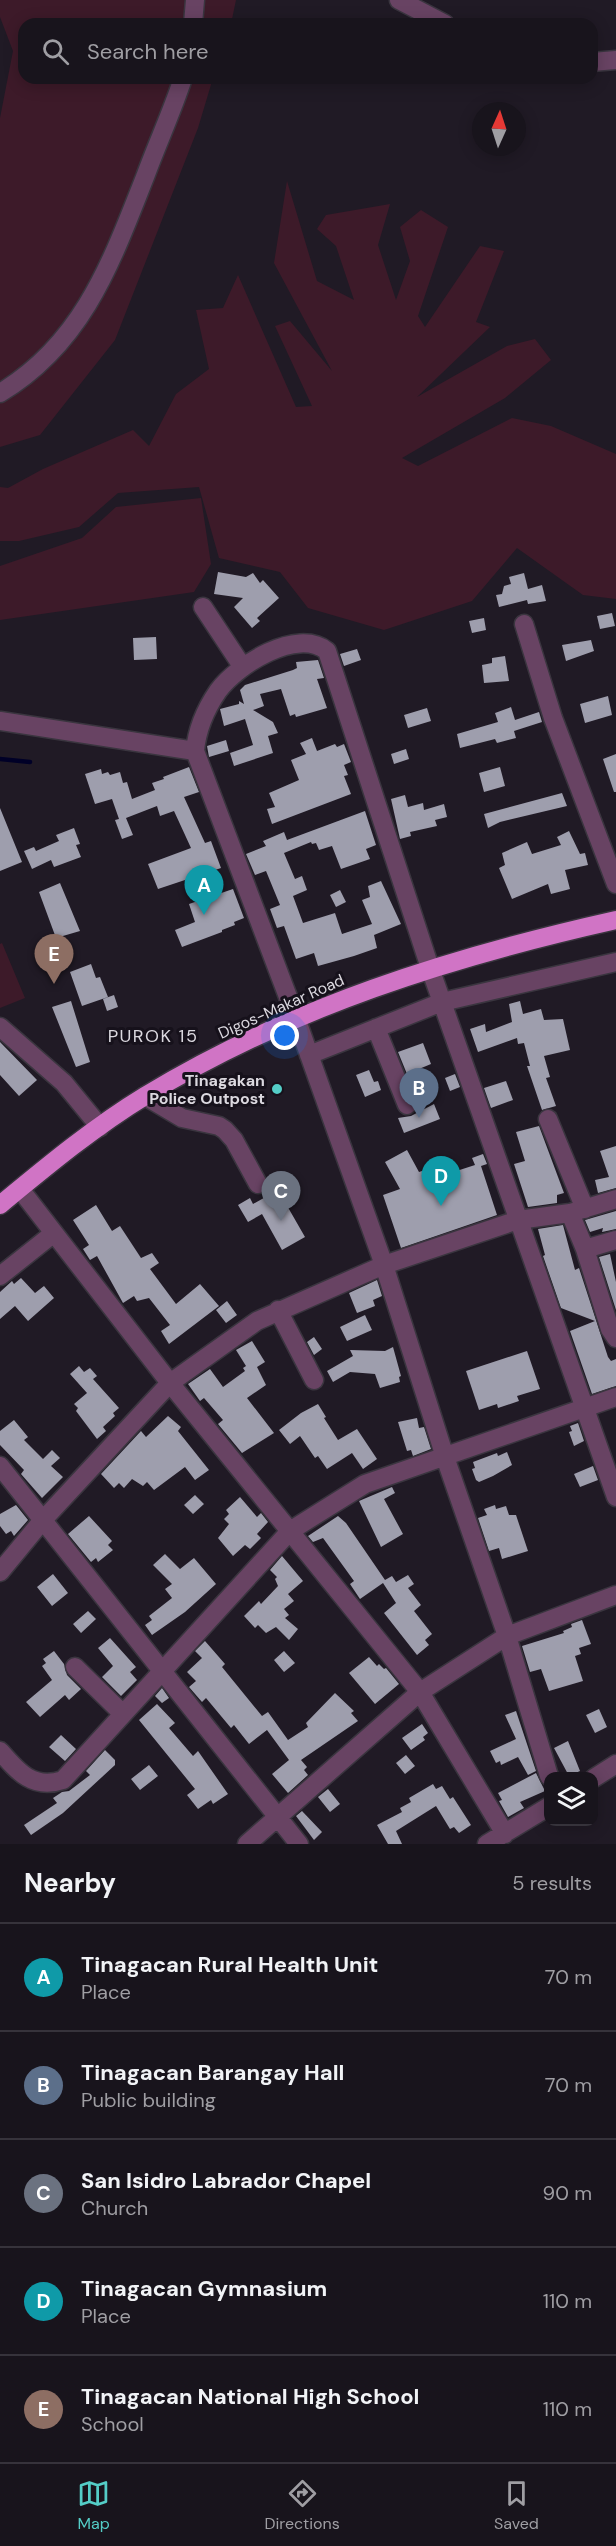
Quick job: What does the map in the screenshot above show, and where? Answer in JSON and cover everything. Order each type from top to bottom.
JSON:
[{"type":"highway","name":"Digos-Makar Road","points":[[0,1205],[100,1127],[145,1096],[296,1017],[372,987],[430,968],[538,937],[616,920]]},
{"type":"street","points":[[194,18],[195,0]]},
{"type":"street","points":[[399,0],[434,18]]},
{"type":"street","points":[[598,62],[616,60]]},
{"type":"street","points":[[0,393],[33,372],[82,316],[116,250],[181,84]]},
{"type":"street","points":[[203,607],[242,666]]},
{"type":"street","points":[[524,624],[553,718],[615,881]]},
{"type":"street","points":[[548,1772],[507,1636],[445,1456],[384,1265],[296,1017],[195,752],[197,731],[219,690],[242,666],[285,646],[308,642],[318,644],[327,651],[430,968],[616,1497]]},
{"type":"street","points":[[0,721],[195,752]]},
{"type":"street","points":[[309,1055],[442,1002],[616,962]]},
{"type":"street","points":[[0,1027],[64,1083],[100,1127]]},
{"type":"street","points":[[376,1028],[407,1105]]},
{"type":"street","points":[[145,1096],[182,1118],[225,1130],[234,1140],[258,1184]]},
{"type":"street","points":[[548,1119],[578,1211],[585,1248],[610,1329],[616,1338]]},
{"type":"street","points":[[20,1189],[171,1383],[420,1692],[505,1834]]},
{"type":"street","points":[[0,1572],[42,1521],[171,1383],[257,1321],[384,1265],[518,1220],[578,1211],[616,1199]]},
{"type":"street","points":[[0,1276],[54,1233]]},
{"type":"street","points":[[585,1248],[616,1240]]},
{"type":"street","points":[[278,1310],[314,1380]]},
{"type":"street","points":[[0,1751],[21,1776],[34,1782],[53,1783],[71,1773],[122,1713],[290,1531],[365,1484],[584,1406],[616,1397]]},
{"type":"street","points":[[0,1466],[299,1844]]},
{"type":"street","points":[[247,1844],[420,1692],[507,1636],[616,1595]]},
{"type":"street","points":[[75,1667],[122,1713]]},
{"type":"street","points":[[598,1775],[616,1764]]},
{"type":"street","points":[[487,1844],[544,1810]]},
{"type":"shaded area","points":[[0,0],[236,0],[232,18],[18,18],[18,84],[211,84],[198,128],[115,340],[40,435],[0,447],[0,118],[13,51],[0,17]]},
{"type":"shaded area","points":[[287,181],[317,281],[354,300],[336,246],[317,229],[326,215],[390,204],[378,245],[396,300],[410,261],[400,227],[421,210],[448,227],[418,316],[425,327],[480,246],[504,251],[476,322],[490,327],[417,397],[507,346],[535,339],[551,360],[505,398],[402,458],[418,466],[512,418],[551,426],[616,454],[616,599],[583,595],[517,548],[472,601],[384,630],[308,608],[280,572],[219,558],[199,487],[118,493],[79,527],[19,541],[0,541],[0,487],[8,488],[43,469],[133,430],[149,446],[176,394],[209,369],[196,310],[223,308],[238,275],[296,407],[312,406],[275,326],[290,321],[332,371],[274,263]]},
{"type":"shaded area","points":[[201,498],[211,564],[194,592],[0,620],[0,566],[82,538],[116,507]]},
{"type":"shaded area","points":[[2,943],[25,998],[0,1008],[0,944]]},
{"type":"building","points":[[218,572],[246,577],[253,573],[260,583],[263,580],[279,598],[257,618],[260,621],[252,628],[234,607],[243,598],[214,594]]},
{"type":"building","points":[[524,573],[528,589],[542,585],[546,601],[528,604],[527,600],[499,607],[496,595],[502,594],[504,586],[511,584],[509,577]]},
{"type":"building","points":[[612,613],[615,626],[600,629],[597,616]]},
{"type":"building","points":[[484,618],[486,630],[472,633],[469,621]]},
{"type":"building","points":[[156,637],[157,659],[134,660],[133,638]]},
{"type":"building","points":[[591,640],[594,651],[566,661],[562,645]]},
{"type":"building","points":[[357,649],[361,660],[344,666],[340,654]]},
{"type":"building","points":[[505,656],[509,681],[484,683],[482,665],[492,663],[492,658]]},
{"type":"building","points":[[318,660],[324,678],[317,679],[327,708],[296,717],[295,714],[290,716],[281,689],[260,694],[264,706],[253,710],[273,722],[278,733],[268,736],[273,753],[234,766],[230,753],[253,745],[245,719],[224,726],[220,709],[239,704],[239,701],[244,704],[240,690],[245,685],[293,670],[297,668],[296,662]]},
{"type":"building","points":[[608,696],[612,715],[585,723],[580,704]]},
{"type":"building","points":[[511,707],[515,720],[539,712],[542,722],[514,731],[516,738],[497,743],[495,739],[460,748],[457,734],[498,722],[495,713]]},
{"type":"building","points":[[427,708],[431,721],[408,728],[404,715]]},
{"type":"building","points":[[312,738],[317,751],[335,744],[337,747],[344,744],[351,762],[344,765],[348,775],[344,776],[351,794],[272,824],[267,809],[275,807],[269,793],[299,780],[291,760],[306,754],[300,743]]},
{"type":"building","points":[[226,740],[229,751],[209,757],[207,746]]},
{"type":"building","points":[[406,749],[409,759],[394,764],[391,754]]},
{"type":"building","points":[[616,754],[616,792],[614,792],[603,759]]},
{"type":"building","points":[[189,767],[199,792],[184,797],[205,843],[211,841],[221,868],[158,889],[148,864],[191,848],[174,811],[160,816],[157,806],[126,818],[133,835],[122,839],[115,820],[119,819],[112,799],[95,804],[85,774],[101,769],[102,774],[108,772],[110,775],[120,772],[123,783],[127,782],[132,799],[155,790],[152,783]]},
{"type":"building","points":[[500,767],[505,786],[484,792],[479,773]]},
{"type":"building","points":[[562,793],[567,806],[500,822],[488,828],[484,814]]},
{"type":"building","points":[[405,795],[408,807],[423,803],[424,810],[444,804],[447,817],[435,820],[437,826],[410,832],[411,836],[400,839],[391,799]]},
{"type":"building","points":[[0,808],[22,862],[0,871]]},
{"type":"building","points":[[365,811],[376,845],[366,849],[370,859],[341,869],[332,846],[319,850],[316,843],[311,842],[284,853],[295,879],[302,876],[307,890],[293,896],[303,923],[335,913],[342,934],[372,924],[362,900],[370,897],[368,886],[381,881],[401,924],[374,935],[377,948],[354,956],[318,966],[314,953],[296,959],[284,926],[277,928],[270,909],[280,905],[266,871],[255,875],[246,854],[266,846],[263,841],[284,832],[287,840]]},
{"type":"building","points":[[74,828],[80,844],[76,845],[81,857],[54,867],[51,860],[32,869],[24,851],[34,847],[36,851],[59,841],[56,835]]},
{"type":"building","points":[[569,831],[580,854],[585,853],[588,865],[565,870],[570,889],[551,894],[548,884],[512,899],[499,868],[505,865],[502,853],[527,842],[532,854],[561,845],[557,837]]},
{"type":"building","points":[[60,883],[80,931],[56,938],[39,892]]},
{"type":"building","points":[[233,889],[244,918],[234,922],[235,925],[222,932],[182,947],[175,930],[195,922],[189,904]]},
{"type":"building","points":[[340,890],[346,902],[336,907],[330,895]]},
{"type":"building","points":[[91,964],[96,978],[100,977],[108,997],[82,1006],[70,972]]},
{"type":"building","points":[[114,995],[118,1007],[107,1011],[103,999]]},
{"type":"building","points":[[71,1001],[90,1062],[76,1067],[52,1007]]},
{"type":"building","points":[[520,1001],[523,1014],[541,1009],[544,1020],[563,1019],[570,1050],[544,1056],[550,1077],[546,1078],[556,1106],[542,1110],[527,1066],[530,1066],[524,1043],[518,1044],[517,1038],[478,1052],[470,1029],[485,1024],[486,1032],[512,1022],[509,1004]]},
{"type":"building","points":[[0,1042],[37,1080],[19,1096],[0,1075]]},
{"type":"building","points":[[423,1043],[431,1064],[407,1074],[398,1052]]},
{"type":"building","points":[[369,1070],[374,1082],[378,1081],[381,1090],[365,1097],[356,1075]]},
{"type":"building","points":[[455,1074],[460,1087],[450,1091],[445,1078]]},
{"type":"building","points":[[506,1081],[513,1100],[491,1108],[484,1088]]},
{"type":"building","points":[[434,1104],[440,1119],[404,1133],[398,1118],[411,1116]]},
{"type":"building","points":[[539,1126],[564,1193],[557,1195],[557,1203],[528,1207],[514,1164],[525,1161],[516,1132]]},
{"type":"building","points":[[616,1146],[616,1188],[598,1193],[595,1180],[609,1177],[600,1151]]},
{"type":"building","points":[[407,1150],[419,1172],[437,1166],[441,1176],[475,1165],[472,1158],[483,1154],[487,1164],[481,1166],[497,1215],[401,1248],[383,1195],[400,1189],[385,1162]]},
{"type":"building","points":[[278,1190],[305,1237],[282,1250],[262,1214],[248,1222],[238,1205],[250,1198],[253,1204]]},
{"type":"building","points":[[96,1205],[112,1231],[120,1226],[141,1258],[152,1253],[159,1263],[150,1269],[176,1304],[200,1284],[219,1306],[169,1344],[161,1331],[170,1325],[149,1298],[137,1301],[134,1296],[123,1303],[97,1256],[90,1260],[83,1249],[89,1245],[73,1220]]},
{"type":"building","points":[[616,1211],[616,1229],[602,1232],[603,1228],[590,1232],[585,1220]]},
{"type":"building","points":[[563,1225],[575,1270],[579,1268],[608,1357],[611,1361],[616,1359],[616,1386],[592,1394],[570,1331],[595,1321],[561,1308],[543,1256],[545,1255],[538,1229]]},
{"type":"building","points":[[610,1254],[616,1282],[616,1310],[599,1257]]},
{"type":"building","points":[[21,1278],[35,1293],[44,1286],[54,1298],[28,1321],[15,1306],[0,1319],[0,1292],[12,1281],[14,1284]]},
{"type":"building","points":[[377,1280],[382,1296],[373,1300],[375,1306],[357,1313],[349,1293]]},
{"type":"building","points":[[227,1301],[237,1315],[226,1323],[216,1310]]},
{"type":"building","points":[[365,1315],[372,1330],[347,1341],[340,1327]]},
{"type":"building","points":[[314,1337],[322,1349],[314,1355],[307,1342]]},
{"type":"building","points":[[252,1341],[265,1362],[257,1367],[266,1385],[247,1398],[274,1433],[242,1453],[218,1424],[223,1420],[204,1398],[200,1401],[188,1384],[210,1369],[223,1387],[245,1371],[243,1368],[246,1366],[236,1350]]},
{"type":"building","points":[[393,1347],[401,1376],[399,1377],[400,1382],[380,1388],[375,1374],[350,1372],[333,1382],[327,1371],[353,1356],[350,1350],[385,1351]]},
{"type":"building","points":[[527,1351],[540,1389],[517,1396],[519,1401],[498,1408],[497,1404],[479,1410],[466,1371]]},
{"type":"building","points":[[79,1366],[84,1372],[90,1368],[97,1376],[93,1379],[119,1408],[113,1413],[115,1416],[103,1427],[106,1431],[97,1439],[76,1411],[78,1408],[74,1404],[87,1393],[70,1374]]},
{"type":"building","points":[[318,1404],[338,1440],[357,1429],[377,1459],[363,1469],[352,1453],[327,1469],[318,1456],[315,1458],[300,1436],[290,1444],[279,1430],[301,1413]]},
{"type":"building","points":[[168,1416],[181,1427],[178,1431],[209,1470],[195,1480],[185,1467],[154,1490],[147,1482],[143,1486],[132,1479],[124,1488],[119,1483],[114,1488],[101,1474],[141,1431],[146,1437]]},
{"type":"building","points":[[417,1418],[419,1428],[424,1427],[431,1449],[413,1456],[411,1450],[407,1451],[398,1422]]},
{"type":"building","points":[[14,1420],[28,1437],[24,1440],[43,1459],[52,1450],[60,1458],[51,1466],[63,1477],[42,1498],[21,1474],[24,1470],[0,1445],[0,1431]]},
{"type":"building","points":[[578,1423],[584,1441],[574,1446],[569,1432],[572,1431],[570,1426]]},
{"type":"building","points":[[507,1452],[512,1465],[479,1482],[476,1480],[472,1469],[475,1468],[473,1462],[497,1453],[498,1456]]},
{"type":"building","points":[[593,1466],[598,1480],[580,1487],[574,1474]]},
{"type":"building","points":[[392,1487],[395,1493],[384,1499],[403,1534],[381,1547],[359,1501]]},
{"type":"building","points":[[195,1495],[204,1504],[193,1514],[184,1505]]},
{"type":"building","points":[[240,1497],[257,1517],[261,1513],[268,1522],[257,1534],[261,1538],[250,1549],[245,1545],[233,1556],[218,1538],[229,1524],[224,1519],[229,1514],[226,1510]]},
{"type":"building","points":[[16,1505],[28,1520],[14,1536],[11,1531],[6,1534],[0,1526],[0,1514]]},
{"type":"building","points":[[495,1505],[496,1509],[506,1506],[509,1515],[516,1515],[528,1551],[502,1559],[499,1548],[489,1551],[478,1518],[487,1515],[484,1509]]},
{"type":"building","points":[[89,1516],[112,1541],[108,1545],[113,1550],[98,1562],[96,1558],[91,1562],[68,1534]]},
{"type":"building","points":[[338,1516],[346,1523],[385,1580],[392,1576],[396,1582],[408,1575],[414,1584],[408,1588],[421,1605],[414,1611],[432,1634],[425,1640],[429,1645],[417,1655],[384,1613],[396,1603],[383,1583],[360,1599],[350,1584],[354,1581],[323,1538],[313,1542],[308,1536]]},
{"type":"building","points":[[165,1554],[180,1569],[194,1558],[216,1584],[185,1612],[152,1635],[145,1625],[152,1620],[149,1616],[172,1598],[165,1589],[172,1584],[153,1565]]},
{"type":"building","points":[[282,1556],[303,1581],[288,1594],[294,1601],[284,1609],[289,1615],[285,1618],[298,1629],[289,1640],[276,1627],[266,1633],[258,1625],[255,1628],[244,1616],[259,1601],[261,1604],[278,1586],[275,1579],[277,1577],[270,1570]]},
{"type":"building","points":[[53,1574],[68,1593],[52,1606],[37,1587]]},
{"type":"building","points":[[88,1611],[96,1619],[81,1633],[73,1624]]},
{"type":"building","points":[[582,1620],[591,1644],[579,1648],[581,1654],[575,1656],[583,1681],[549,1691],[541,1669],[530,1672],[522,1646],[564,1633],[563,1631],[572,1627],[571,1624]]},
{"type":"building","points":[[110,1638],[136,1667],[130,1672],[137,1680],[121,1696],[102,1677],[113,1666],[98,1648]]},
{"type":"building","points":[[205,1641],[225,1664],[222,1667],[262,1716],[268,1712],[288,1740],[308,1727],[306,1723],[335,1693],[354,1711],[351,1713],[358,1721],[301,1760],[307,1767],[304,1770],[308,1775],[288,1793],[272,1774],[289,1760],[267,1730],[249,1744],[234,1725],[231,1728],[206,1698],[202,1702],[189,1687],[196,1681],[187,1672],[202,1658],[195,1651]]},
{"type":"building","points":[[54,1651],[64,1664],[67,1675],[81,1689],[69,1700],[65,1695],[40,1717],[26,1702],[52,1680],[42,1666],[46,1663],[43,1659]]},
{"type":"building","points":[[284,1651],[295,1663],[284,1672],[274,1660]]},
{"type":"building","points":[[369,1657],[377,1666],[379,1664],[384,1669],[386,1668],[399,1684],[375,1704],[349,1673]]},
{"type":"building","points":[[162,1688],[169,1698],[162,1703],[155,1696]]},
{"type":"building","points":[[157,1704],[175,1723],[169,1728],[193,1756],[198,1751],[228,1794],[213,1804],[211,1800],[198,1809],[187,1795],[195,1789],[139,1720]]},
{"type":"building","points":[[599,1709],[607,1727],[595,1733],[586,1715]]},
{"type":"building","points":[[516,1711],[536,1771],[528,1775],[518,1757],[501,1765],[500,1761],[496,1763],[490,1751],[516,1739],[505,1715]]},
{"type":"building","points":[[422,1724],[428,1733],[423,1737],[425,1740],[411,1750],[402,1738]]},
{"type":"building","points":[[61,1735],[76,1749],[65,1761],[49,1747]]},
{"type":"building","points":[[568,1741],[580,1771],[567,1772],[554,1748]]},
{"type":"building","points":[[105,1750],[115,1760],[115,1765],[63,1813],[31,1835],[24,1825],[57,1803],[53,1798],[62,1792],[69,1791],[90,1775],[86,1771]]},
{"type":"building","points":[[406,1755],[415,1766],[405,1774],[396,1763]]},
{"type":"building","points":[[149,1765],[158,1776],[140,1790],[131,1779]]},
{"type":"building","points":[[536,1773],[544,1789],[544,1791],[520,1802],[524,1808],[508,1817],[499,1801],[502,1800],[498,1793]]},
{"type":"building","points":[[433,1784],[436,1789],[442,1786],[450,1799],[453,1797],[471,1825],[459,1833],[454,1827],[450,1829],[436,1806],[396,1831],[402,1844],[388,1844],[377,1825],[402,1812],[400,1808],[411,1802],[409,1798]]},
{"type":"building","points":[[328,1789],[340,1804],[330,1812],[318,1797]]},
{"type":"building","points":[[302,1811],[322,1832],[314,1840],[296,1816]]},
{"type":"waterway","points":[[0,759],[30,762]]},
{"type":"place","name":"Tinagacan Rural Health Unit","points":[[204,915]]},
{"type":"place","name":"Tinagacan National High School","points":[[54,984]]},
{"type":"place","name":"Tinagakan Police Outpost","points":[[277,1089]]},
{"type":"place","name":"Tinagacan Barangay Hall","points":[[419,1118]]},
{"type":"place","name":"Tinagacan Gymnasium","points":[[441,1206]]},
{"type":"place","name":"San Isidro Labrador Chapel","points":[[281,1221]]},
{"type":"district","name":"PUROK 15","points":[[153,1036]]}]
